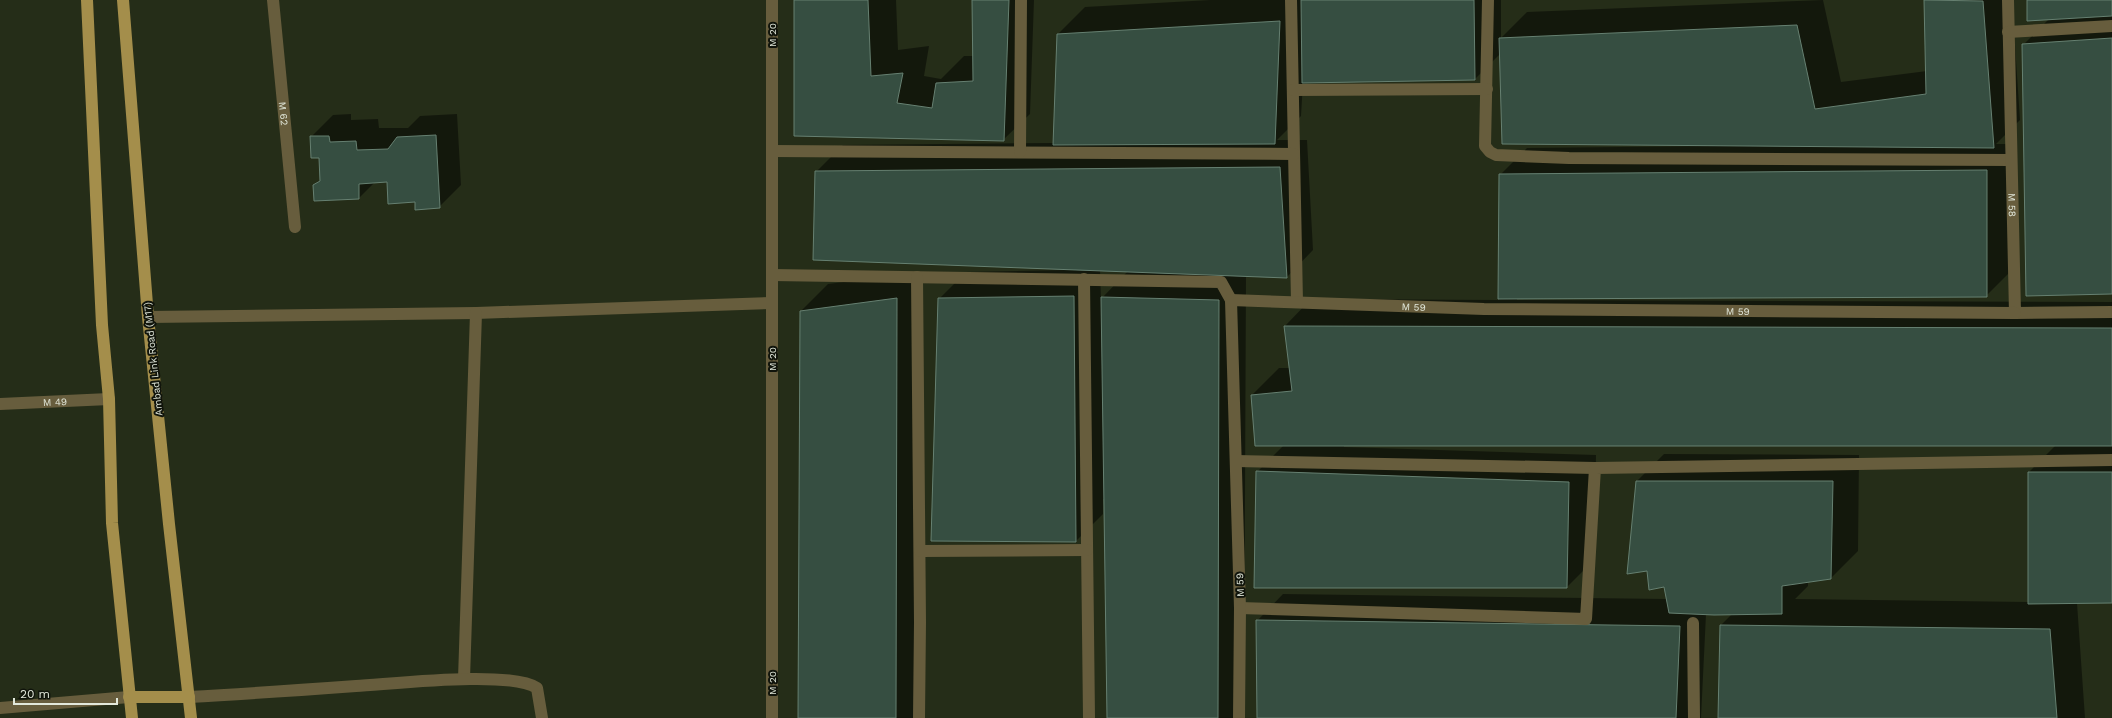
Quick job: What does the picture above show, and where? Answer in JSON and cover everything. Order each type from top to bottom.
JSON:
[{"type":"main road","points":[[87,0],[102,324],[109,399],[112,523],[132,718]]},
{"type":"main road","name":"Ambad Link Road (M17)","points":[[123,0],[148,317],[191,718]]},
{"type":"main road","points":[[129,697],[189,697]]},
{"type":"street","name":"M 62","points":[[273,0],[295,226]]},
{"type":"street","name":"M 20","points":[[772,0],[772,718]]},
{"type":"street","points":[[1020,0],[1020,152]]},
{"type":"street","points":[[1291,0],[1297,302]]},
{"type":"street","points":[[1488,0],[1486,146],[1490,152],[1502,156],[1569,158],[2011,160]]},
{"type":"street","name":"M 58","points":[[2008,0],[2015,313]]},
{"type":"street","points":[[2008,32],[2112,26]]},
{"type":"street","points":[[1293,90],[1487,89]]},
{"type":"street","points":[[772,151],[1294,154]]},
{"type":"street","points":[[772,275],[1221,282],[1231,300]]},
{"type":"street","points":[[917,277],[920,551],[919,718]]},
{"type":"street","points":[[1084,279],[1089,718]]},
{"type":"street","name":"M 59","points":[[1239,718],[1240,608],[1231,300],[1484,309],[2015,313]]},
{"type":"street","points":[[148,317],[476,313],[772,303]]},
{"type":"street","points":[[2015,313],[2112,312]]},
{"type":"street","points":[[464,680],[476,313]]},
{"type":"street","name":"M 49","points":[[0,404],[109,399]]},
{"type":"street","points":[[1236,461],[1595,468],[2112,460]]},
{"type":"street","points":[[1240,608],[1586,619],[1595,468]]},
{"type":"street","points":[[920,551],[1087,550]]},
{"type":"street","points":[[1693,623],[1694,718]]},
{"type":"street","points":[[189,697],[464,680],[519,681],[537,688],[542,718]]},
{"type":"street","points":[[0,708],[129,697]]},
{"type":"building","points":[[794,0],[868,0],[871,76],[903,73],[897,103],[932,108],[936,83],[973,81],[972,0],[1009,0],[1004,141],[794,136]]},
{"type":"building","points":[[1301,0],[1474,0],[1475,80],[1302,83]]},
{"type":"building","points":[[1924,0],[1983,1],[1994,148],[1502,144],[1499,38],[1797,25],[1815,109],[1926,94]]},
{"type":"building","points":[[2027,0],[2112,0],[2112,16],[2027,21]]},
{"type":"building","points":[[1280,21],[1275,144],[1053,145],[1057,34]]},
{"type":"building","points":[[2112,38],[2112,294],[2026,296],[2022,44]]},
{"type":"building","points":[[436,135],[440,208],[415,210],[415,202],[388,204],[387,182],[359,184],[359,199],[314,201],[313,185],[320,181],[319,158],[311,158],[310,136],[329,136],[330,142],[356,141],[357,150],[388,149],[397,137]]},
{"type":"building","points":[[1280,167],[1287,278],[813,260],[815,171]]},
{"type":"building","points":[[1987,170],[1987,297],[1498,299],[1499,174]]},
{"type":"building","points":[[1074,296],[1076,542],[931,541],[938,298]]},
{"type":"building","points":[[1101,297],[1219,300],[1218,718],[1107,718]]},
{"type":"building","points":[[897,298],[896,718],[798,718],[800,311]]},
{"type":"building","points":[[1284,326],[2112,328],[2112,446],[1255,446],[1251,395],[1292,391]]},
{"type":"building","points":[[1256,471],[1569,482],[1567,588],[1254,588]]},
{"type":"building","points":[[2028,472],[2112,472],[2112,603],[2028,604]]},
{"type":"building","points":[[1636,481],[1833,481],[1831,579],[1782,586],[1782,614],[1714,615],[1669,613],[1664,587],[1649,590],[1647,571],[1627,574]]},
{"type":"building","points":[[1256,620],[1680,626],[1676,718],[1257,718]]},
{"type":"building","points":[[1720,625],[2050,629],[2057,718],[1718,718]]}]
